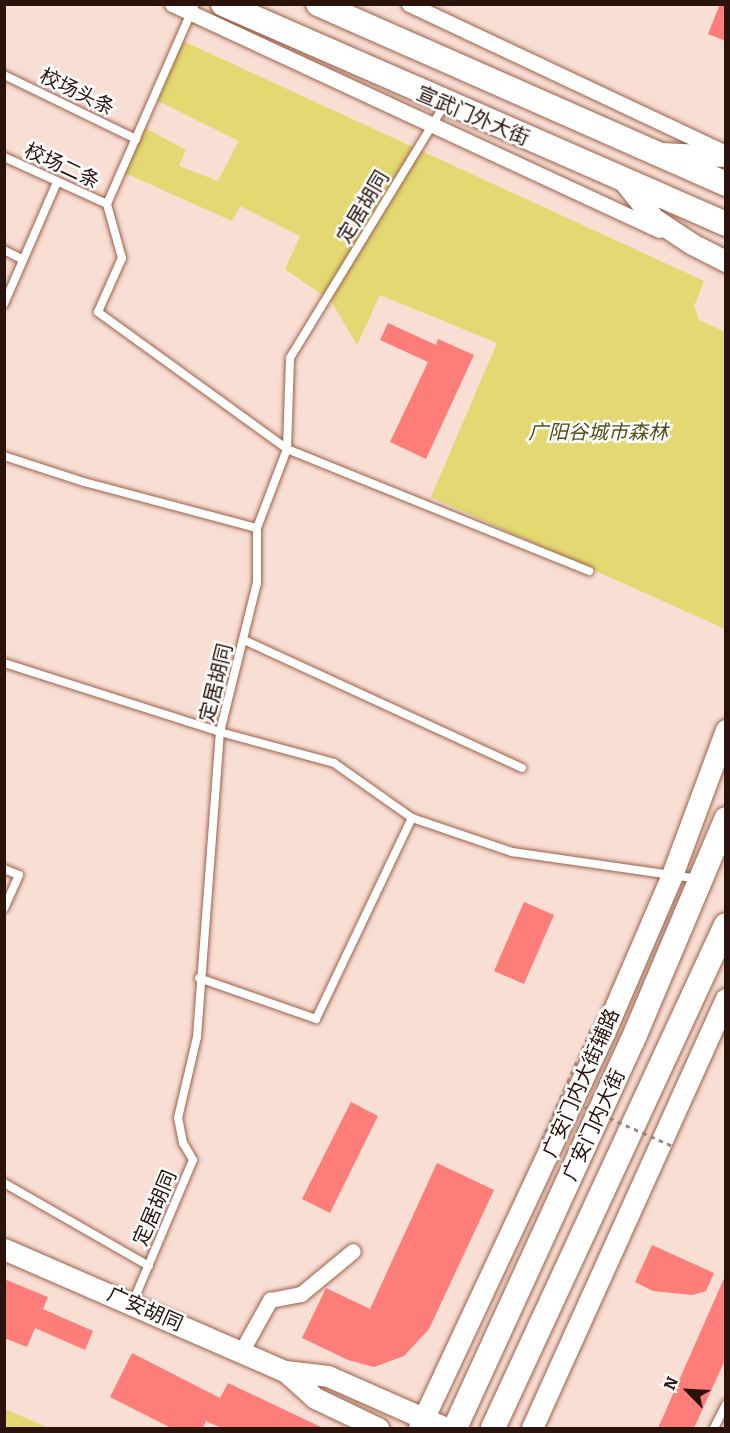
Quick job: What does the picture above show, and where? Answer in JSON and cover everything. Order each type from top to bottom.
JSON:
[{"type":"main road","name":"宣武门外大街","points":[[223,4],[446,104],[726,224]]},
{"type":"main road","name":"宣武门外大街","points":[[318,4],[726,184]]},
{"type":"main road","name":"广安门内大街","points":[[455,1428],[632,1042],[726,819]]},
{"type":"main road","name":"广安门内大街","points":[[493,1428],[726,925]]},
{"type":"street","points":[[172,4],[193,9],[432,126],[726,261]]},
{"type":"street","points":[[409,4],[726,154]]},
{"type":"street","points":[[651,152],[726,154]]},
{"type":"street","points":[[624,181],[653,218],[692,244]]},
{"type":"street","name":"广安门内大街辅路","points":[[422,1423],[572,1105],[672,875],[726,730]]},
{"type":"street","points":[[532,1428],[726,999]]},
{"type":"street","name":"广安胡同","points":[[4,1249],[133,1302],[285,1371],[328,1376],[422,1423],[446,1428]]},
{"type":"street","points":[[241,1352],[270,1300],[301,1294],[353,1251]]},
{"type":"street","name":"广安胡同","points":[[285,1371],[315,1398],[378,1428]]},
{"type":"lane","name":"校场二条","points":[[4,157],[106,204],[193,9]]},
{"type":"lane","name":"校场头条","points":[[4,75],[136,139]]},
{"type":"lane","name":"定居胡同","points":[[133,1302],[193,1160],[183,1143],[178,1118],[197,1036],[199,978],[220,732],[257,583],[257,528],[287,449],[290,358],[446,104]]},
{"type":"lane","points":[[4,304],[57,182]]},
{"type":"lane","points":[[106,204],[122,258],[98,312],[287,449],[589,571]]},
{"type":"lane","points":[[4,250],[22,259]]},
{"type":"lane","points":[[4,456],[84,482],[257,528]]},
{"type":"lane","points":[[244,640],[522,768]]},
{"type":"lane","points":[[4,663],[220,732],[334,763],[412,818],[512,852],[700,880]]},
{"type":"lane","points":[[199,978],[316,1019],[412,818]]},
{"type":"lane","points":[[4,869],[19,875],[4,908]]},
{"type":"lane","points":[[4,1183],[149,1266]]},
{"type":"lane","points":[[714,1428],[726,1404]]},
{"type":"path","points":[[542,1140],[592,1027]]},
{"type":"path","points":[[560,1096],[675,1147]]},
{"type":"green space","name":"广阳谷城市森林","points":[[183,41],[704,281],[694,306],[699,320],[725,332],[725,629],[431,497],[497,343],[380,295],[357,345],[331,301],[285,269],[300,236],[240,206],[232,221],[125,173],[145,128],[186,150],[179,166],[218,181],[239,141],[158,101]]},
{"type":"green space","points":[[5,1409],[49,1428],[5,1428]]},
{"type":"building","points":[[720,4],[726,4],[726,41],[708,34]]},
{"type":"building","points":[[388,323],[436,345],[438,339],[474,355],[426,459],[390,442],[428,362],[380,340]]},
{"type":"building","points":[[524,902],[554,915],[524,984],[494,971]]},
{"type":"building","points":[[351,1102],[378,1116],[330,1213],[302,1199]]},
{"type":"building","points":[[437,1163],[494,1190],[429,1329],[404,1356],[374,1367],[348,1360],[302,1338],[326,1288],[370,1309]]},
{"type":"building","points":[[652,1245],[714,1273],[706,1291],[692,1295],[653,1291],[635,1282]]},
{"type":"building","points":[[726,1274],[726,1358],[694,1428],[658,1428]]},
{"type":"building","points":[[4,1279],[48,1297],[43,1309],[93,1331],[85,1350],[35,1328],[27,1347],[4,1338]]},
{"type":"building","points":[[132,1353],[220,1398],[228,1383],[323,1428],[221,1428],[206,1421],[203,1428],[171,1428],[110,1397]]}]
